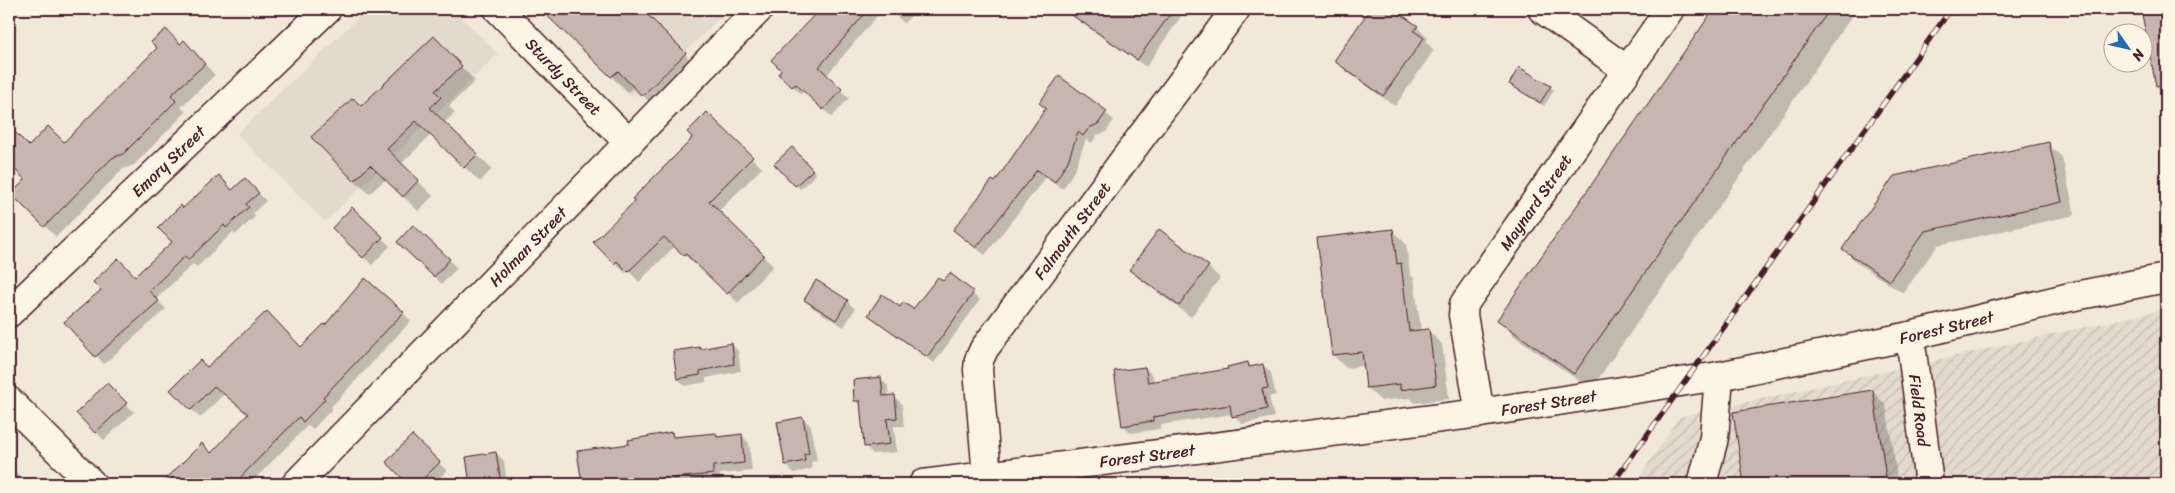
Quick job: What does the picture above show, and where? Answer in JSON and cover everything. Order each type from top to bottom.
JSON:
[{"type":"street","name":"Emory Street","points":[[9,313],[327,9]]},
{"type":"street","name":"Sturdy Street","points":[[498,9],[629,143]]},
{"type":"street","name":"Holman Street","points":[[296,484],[759,9]]},
{"type":"street","name":"Falmouth Street","points":[[988,476],[978,370],[979,360],[984,349],[1236,9]]},
{"type":"street","points":[[1542,9],[1627,70]]},
{"type":"street","name":"Maynard Street","points":[[1480,413],[1462,315],[1464,304],[1670,9]]},
{"type":"street","name":"Forest Street","points":[[923,484],[1480,413],[1719,376],[1910,336],[2070,297],[2166,278]]},
{"type":"street","name":"Field Road","points":[[1910,336],[1929,484]]},
{"type":"street","points":[[1702,484],[1714,438],[1719,376]]},
{"type":"street","points":[[9,401],[92,484]]},
{"type":"shaded area","points":[[367,9],[453,9],[498,54],[325,222],[237,134]]},
{"type":"shaded area","points":[[540,9],[728,9],[642,96],[628,94]]},
{"type":"shaded area","points":[[2166,309],[2166,484],[1635,484],[1679,417]]},
{"type":"building","points":[[540,9],[642,9],[686,53],[642,96],[618,71],[611,77]]},
{"type":"building","points":[[820,9],[869,9],[819,67],[842,89],[823,110],[796,84],[792,87],[778,74],[781,70],[771,60]]},
{"type":"building","points":[[1063,9],[1174,9],[1137,60]]},
{"type":"building","points":[[1370,9],[1393,9],[1418,26],[1414,31],[1424,38],[1383,96],[1334,61]]},
{"type":"building","points":[[1714,9],[1830,9],[1574,374],[1497,320]]},
{"type":"building","points":[[2141,9],[2166,9],[2166,85],[2156,86],[2152,65],[2152,22],[2144,22]]},
{"type":"building","points":[[166,29],[180,44],[184,40],[205,64],[171,95],[176,101],[123,154],[112,158],[44,227],[11,194],[25,180],[9,163],[9,126],[29,146],[48,126],[64,142],[157,48],[151,42]]},
{"type":"building","points":[[434,36],[462,66],[435,91],[441,97],[430,108],[478,154],[464,168],[416,121],[387,149],[419,180],[403,197],[370,165],[354,181],[311,137],[353,98],[361,106]]},
{"type":"building","points":[[1519,67],[1551,86],[1540,103],[1509,84]]},
{"type":"building","points":[[1059,76],[1107,111],[1098,124],[1089,128],[1083,136],[1078,132],[1068,161],[1055,182],[1037,170],[976,248],[953,230],[992,180],[995,182],[1046,108],[1039,103]]},
{"type":"building","points":[[707,112],[753,157],[709,201],[764,255],[727,294],[686,254],[684,256],[664,237],[628,272],[617,261],[614,264],[593,242],[635,201],[632,199],[690,141],[692,137],[687,132]]},
{"type":"building","points":[[2049,142],[2062,202],[1925,231],[1889,281],[1842,249],[1894,176]]},
{"type":"building","points":[[792,147],[813,170],[795,186],[774,164]]},
{"type":"building","points":[[219,175],[232,190],[245,178],[259,193],[246,204],[249,207],[226,228],[224,225],[188,260],[185,256],[149,291],[159,301],[95,357],[64,322],[101,290],[93,282],[118,258],[135,276],[172,242],[158,228],[181,205],[183,208]]},
{"type":"building","points":[[352,207],[383,237],[363,258],[332,228]]},
{"type":"building","points":[[413,225],[450,259],[434,277],[397,242]]},
{"type":"building","points":[[1159,229],[1209,266],[1179,306],[1129,270]]},
{"type":"building","points":[[1393,229],[1397,264],[1401,263],[1409,331],[1429,329],[1436,385],[1400,390],[1400,384],[1366,388],[1362,352],[1332,355],[1317,238]]},
{"type":"building","points":[[950,273],[974,292],[927,357],[868,315],[882,294],[900,307],[903,302],[913,309],[938,277],[943,281]]},
{"type":"building","points":[[365,278],[404,312],[323,397],[325,399],[303,422],[299,417],[234,484],[161,484],[202,443],[211,453],[248,414],[214,386],[191,410],[170,390],[200,360],[207,367],[267,311],[301,347],[325,325]]},
{"type":"building","points":[[816,280],[848,300],[836,320],[804,300]]},
{"type":"building","points":[[732,343],[734,364],[700,371],[700,375],[677,379],[673,351],[700,347],[700,349]]},
{"type":"building","points":[[1248,362],[1249,367],[1263,364],[1268,388],[1262,389],[1267,409],[1232,417],[1230,405],[1153,417],[1153,421],[1122,426],[1114,371],[1145,367],[1148,382],[1228,369],[1227,367]]},
{"type":"building","points":[[881,377],[883,396],[895,395],[897,418],[887,419],[890,444],[864,447],[860,401],[854,401],[853,380]]},
{"type":"building","points":[[107,383],[127,403],[95,433],[76,413]]},
{"type":"building","points":[[1873,390],[1887,484],[1744,484],[1733,412]]},
{"type":"building","points":[[803,417],[809,453],[804,454],[805,461],[785,465],[777,422]]},
{"type":"building","points":[[672,432],[673,437],[716,433],[717,437],[742,434],[744,463],[713,466],[713,474],[674,478],[674,482],[660,484],[582,484],[577,451],[629,444],[628,440]]},
{"type":"building","points":[[412,435],[440,462],[418,484],[408,484],[386,462]]},
{"type":"building","points":[[496,452],[501,484],[470,484],[466,457]]},
{"type":"railway","points":[[1612,484],[1951,9]]}]
